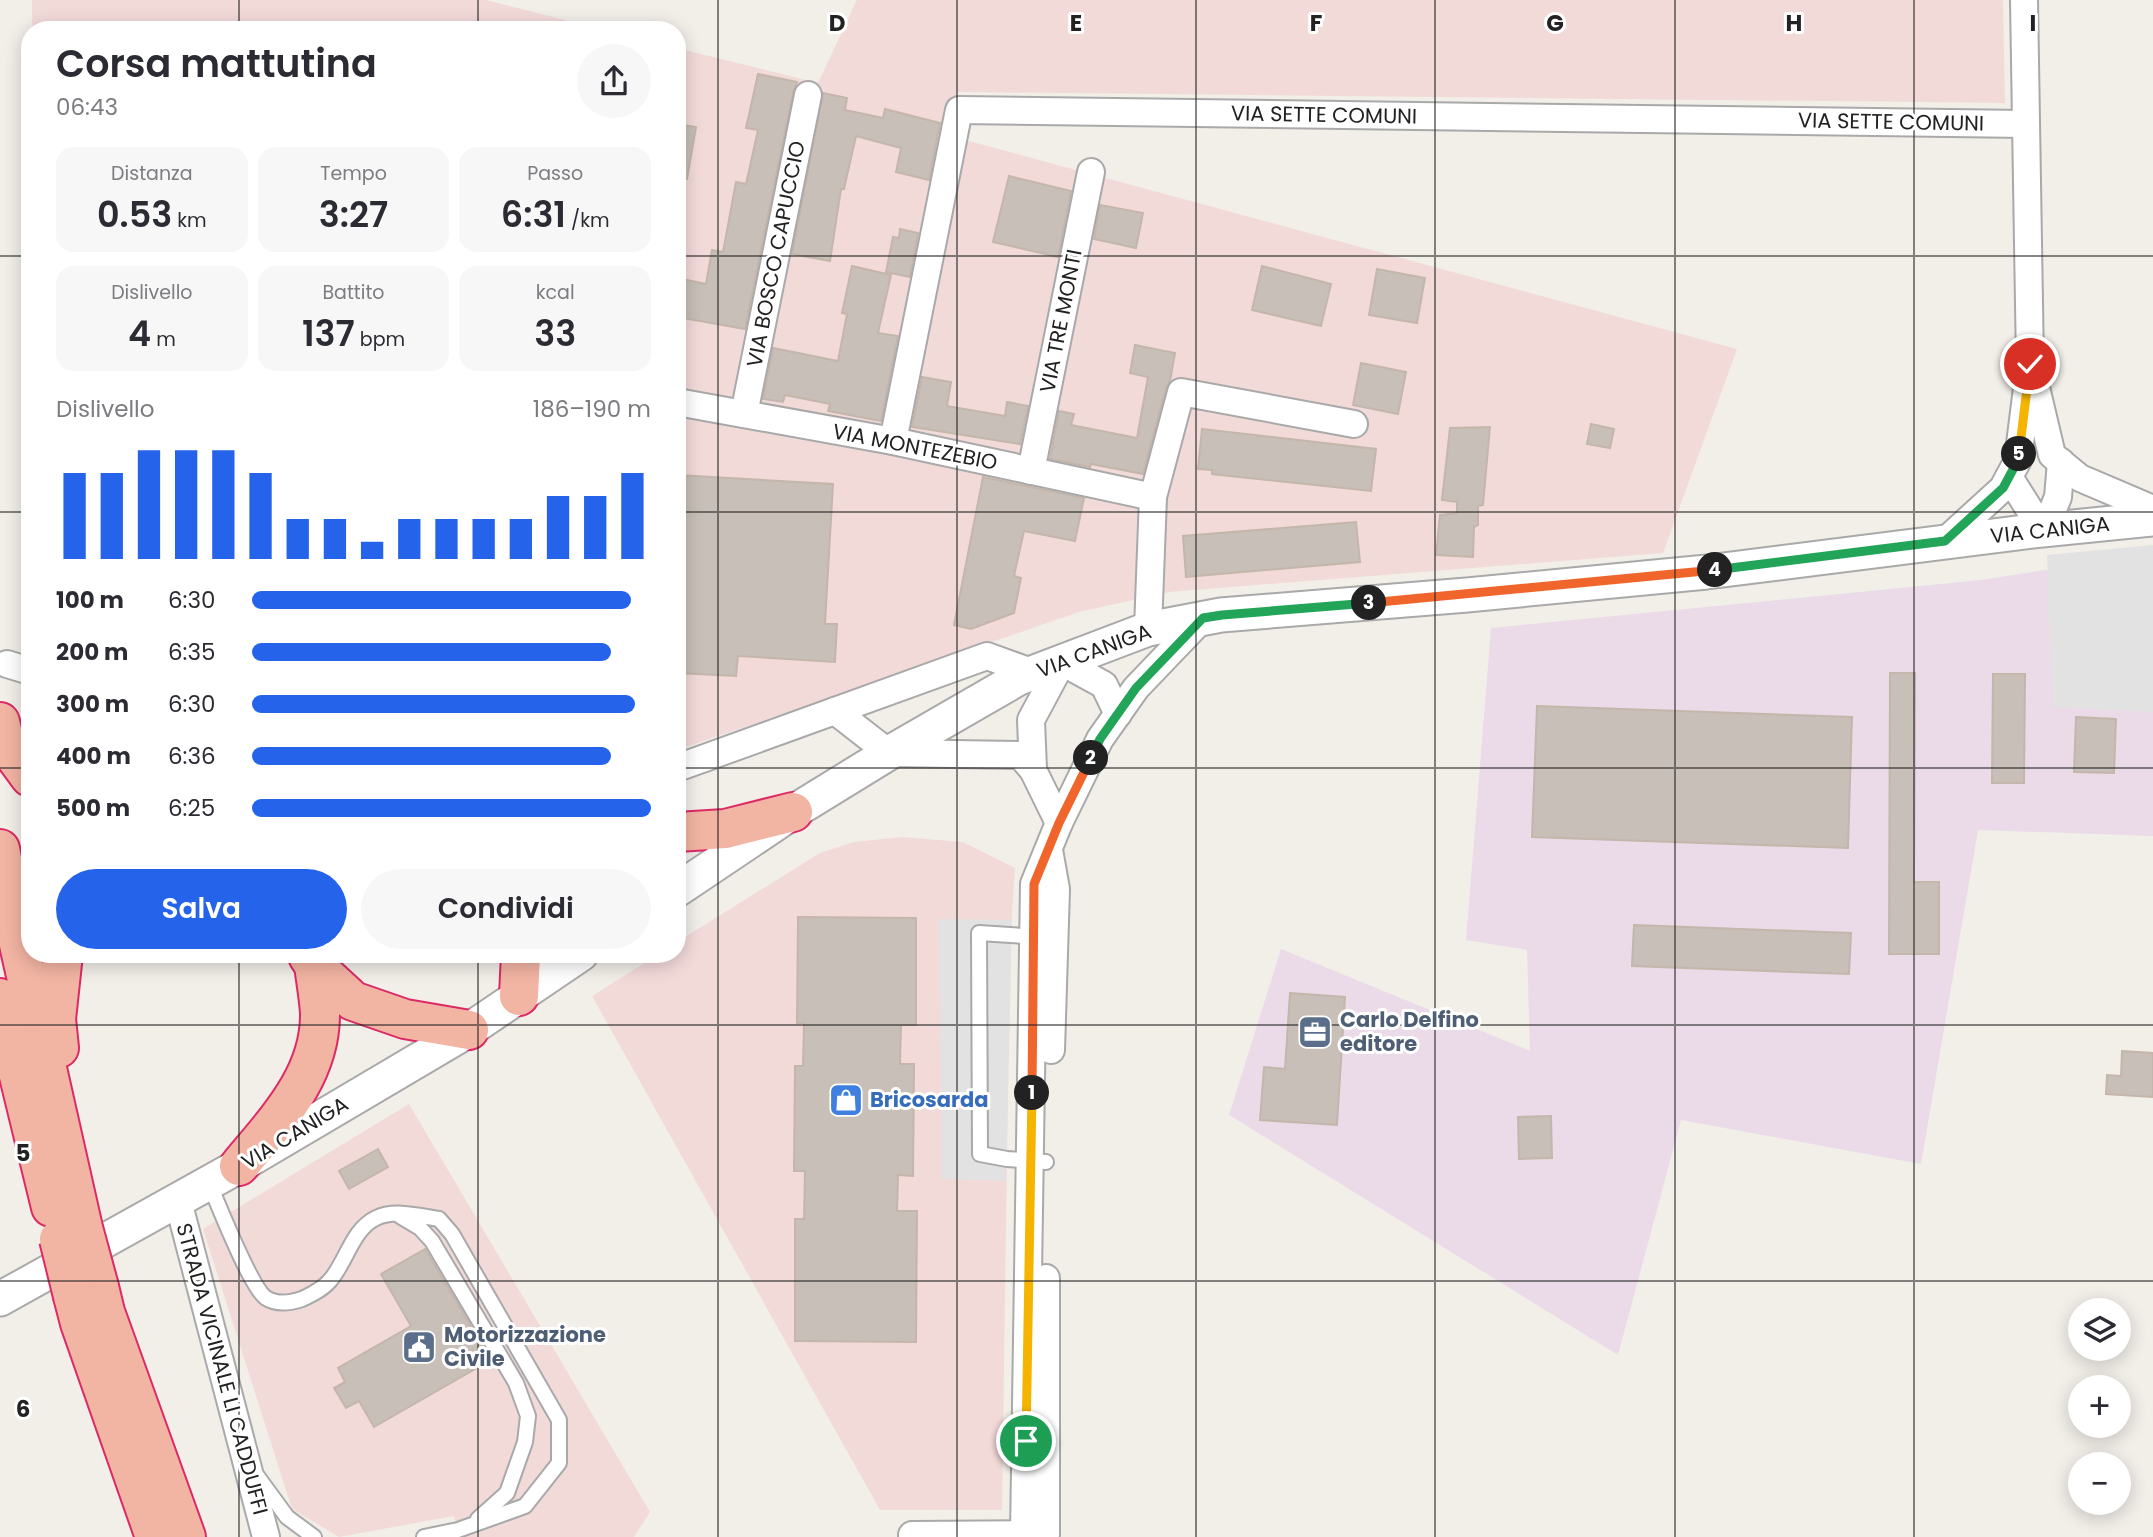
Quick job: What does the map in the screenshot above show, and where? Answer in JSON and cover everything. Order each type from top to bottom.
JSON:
[{"type":"highway","points":[[0,722],[5,743],[21,765]]},
{"type":"highway","points":[[686,831],[725,829],[793,812]]},
{"type":"highway","points":[[0,849],[21,957]]},
{"type":"highway","points":[[22,963],[68,1221]]},
{"type":"highway","points":[[62,963],[56,1019],[68,1221]]},
{"type":"highway","points":[[224,1174],[291,1104],[314,1058],[320,1014],[312,963]]},
{"type":"highway","points":[[315,963],[353,1001],[405,1019],[469,1030]]},
{"type":"highway","points":[[519,996],[521,963]]},
{"type":"highway","points":[[0,998],[68,1221],[86,1291],[80,1323],[155,1537]]},
{"type":"highway","points":[[0,1110],[68,1221]]},
{"type":"highway","points":[[86,1291],[105,1312],[186,1537]]},
{"type":"street","points":[[1945,541],[2003,488],[2018,460],[2030,364],[2024,0]]},
{"type":"street","name":"VIA BOSCO CAPUCCIO","points":[[744,414],[808,94]]},
{"type":"street","name":"VIA SETTE COMUNI","points":[[893,442],[959,110],[2026,124]]},
{"type":"street","name":"VIA TRE MONTI","points":[[1031,471],[1091,172]]},
{"type":"street","points":[[2030,364],[2052,455],[2080,478],[2153,509]]},
{"type":"street","points":[[1147,629],[1153,497],[1181,393],[1354,425]]},
{"type":"street","name":"VIA MONTEZEBIO","points":[[686,404],[893,442],[1153,497]]},
{"type":"street","points":[[2009,477],[2045,530],[2058,497],[2061,462]]},
{"type":"street","name":"VIA CANIGA","points":[[686,884],[793,812],[1019,678],[1147,629],[1222,615],[1707,572],[1945,541],[2153,519]]},
{"type":"street","points":[[912,1535],[1035,1534],[1039,1162],[1045,937],[1056,889],[1049,850],[1059,823],[1100,739],[1136,688],[1203,618]]},
{"type":"street","points":[[686,765],[988,656],[1048,667],[1104,685],[1118,714]]},
{"type":"street","points":[[1033,769],[1031,720],[1048,667]]},
{"type":"street","points":[[835,711],[889,753],[1020,755],[1033,769],[1059,823]]},
{"type":"street","name":"VIA CANIGA","points":[[0,1299],[178,1201],[469,1030],[568,963]]},
{"type":"street","name":"STRADA VICINALE LI CADDUFFI","points":[[178,1201],[266,1537]]},
{"type":"lane","points":[[1039,1162],[980,1154],[979,933],[1045,937]]},
{"type":"lane","points":[[224,1174],[250,1273],[264,1297],[278,1303],[293,1303],[314,1294],[331,1279],[362,1227],[378,1217],[409,1214],[439,1219],[452,1234],[558,1420],[558,1464],[525,1506],[458,1530],[424,1537]]},
{"type":"lane","points":[[396,1215],[405,1216],[432,1241],[516,1383],[528,1416],[525,1442],[507,1493],[480,1518],[458,1530]]},
{"type":"lane","points":[[246,1461],[288,1517],[314,1537]]},
{"type":"shaded area","points":[[32,0],[486,0],[569,21],[32,21]]},
{"type":"shaded area","points":[[857,0],[2003,0],[2005,103],[958,92],[947,135],[1737,349],[1663,553],[1169,592],[1079,612],[686,747],[686,50],[818,83]]},
{"type":"shaded area","points":[[2153,545],[2153,712],[2052,707],[2047,555]]},
{"type":"shaded area","points":[[2153,553],[2153,836],[1978,830],[1921,1164],[1681,1120],[1618,1355],[1229,1115],[1281,949],[1530,1051],[1527,950],[1466,940],[1491,628],[1981,580]]},
{"type":"shaded area","points":[[902,837],[963,842],[1015,868],[1010,945],[1002,1510],[880,1510],[592,996],[645,963],[686,963],[686,936],[820,853],[854,842]]},
{"type":"shaded area","points":[[939,919],[1012,920],[1006,1181],[942,1179]]},
{"type":"shaded area","points":[[409,1104],[650,1512],[634,1537],[460,1537],[454,1516],[339,1537],[292,1509],[203,1229]]},
{"type":"building","points":[[758,74],[797,82],[745,329],[686,319],[686,280],[706,284],[712,250],[723,252],[736,182],[746,184],[758,130],[746,128]]},
{"type":"building","points":[[823,93],[847,98],[845,110],[883,118],[885,109],[940,123],[929,180],[896,172],[901,148],[856,136],[844,189],[841,189],[830,261],[792,254]]},
{"type":"building","points":[[686,125],[696,127],[686,179]]},
{"type":"building","points":[[1009,176],[1071,191],[1058,257],[993,242]]},
{"type":"building","points":[[1100,205],[1143,213],[1136,248],[1094,239]]},
{"type":"building","points":[[900,229],[918,233],[910,277],[886,272],[893,237],[899,238]]},
{"type":"building","points":[[852,266],[891,275],[878,333],[898,336],[881,421],[828,411],[830,404],[785,395],[783,402],[763,399],[773,348],[838,361],[847,314],[842,313]]},
{"type":"building","points":[[1262,266],[1331,284],[1321,326],[1252,310]]},
{"type":"building","points":[[1377,269],[1425,278],[1417,323],[1369,315]]},
{"type":"building","points":[[1135,345],[1175,353],[1170,381],[1143,474],[1050,459],[1059,411],[1074,414],[1071,425],[1137,438],[1148,377],[1130,373]]},
{"type":"building","points":[[1361,363],[1406,372],[1398,414],[1353,405]]},
{"type":"building","points":[[922,377],[951,382],[947,406],[1005,416],[1007,402],[1028,406],[1020,444],[912,427]]},
{"type":"building","points":[[1591,424],[1614,429],[1610,448],[1587,444]]},
{"type":"building","points":[[1490,427],[1483,505],[1478,506],[1473,557],[1436,555],[1440,515],[1457,513],[1457,502],[1442,500],[1450,428]]},
{"type":"building","points":[[1202,429],[1376,449],[1371,491],[1212,474],[1212,470],[1198,469]]},
{"type":"building","points":[[686,476],[833,484],[825,624],[837,624],[835,662],[738,656],[736,676],[686,673]]},
{"type":"building","points":[[983,477],[1084,498],[1075,541],[1024,531],[1014,576],[1021,578],[1014,613],[971,629],[954,625]]},
{"type":"building","points":[[1356,522],[1360,562],[1186,577],[1183,536]]},
{"type":"building","points":[[1890,673],[1915,673],[1914,882],[1939,882],[1939,954],[1889,954]]},
{"type":"building","points":[[1993,674],[2025,674],[2024,783],[1992,783]]},
{"type":"building","points":[[1537,706],[1852,717],[1848,848],[1532,837]]},
{"type":"building","points":[[2076,717],[2116,719],[2114,773],[2074,772]]},
{"type":"building","points":[[798,917],[916,918],[916,1025],[901,1025],[900,1064],[914,1064],[913,1176],[898,1175],[897,1211],[917,1211],[916,1342],[795,1341],[795,1219],[804,1219],[805,1171],[794,1171],[795,1066],[803,1066],[804,1023],[797,1023]]},
{"type":"building","points":[[1634,925],[1851,933],[1849,974],[1632,966]]},
{"type":"building","name":"Carlo Delfino editore","points":[[1290,993],[1345,997],[1337,1125],[1260,1120],[1264,1067],[1285,1069]]},
{"type":"building","points":[[2122,1051],[2153,1053],[2153,1097],[2106,1094],[2107,1075],[2121,1076]]},
{"type":"building","points":[[1551,1116],[1552,1158],[1519,1159],[1518,1117]]},
{"type":"building","points":[[378,1149],[388,1167],[349,1189],[339,1171]]},
{"type":"building","name":"Motorizzazione Civile","points":[[425,1249],[491,1360],[374,1427],[359,1401],[346,1408],[334,1388],[345,1382],[338,1368],[411,1326],[381,1274]]},
{"type":"place","name":"Carlo Delfino editore","points":[[1315,1032]]},
{"type":"place","name":"Bricosarda","points":[[846,1100]]},
{"type":"place","name":"Motorizzazione Civile","points":[[419,1347]]},
{"type":"route","points":[[1026,1441],[1034,884],[1059,823],[1100,739],[1136,688],[1203,618],[1707,572],[1945,541],[2003,488],[2018,460],[2030,364]]}]
